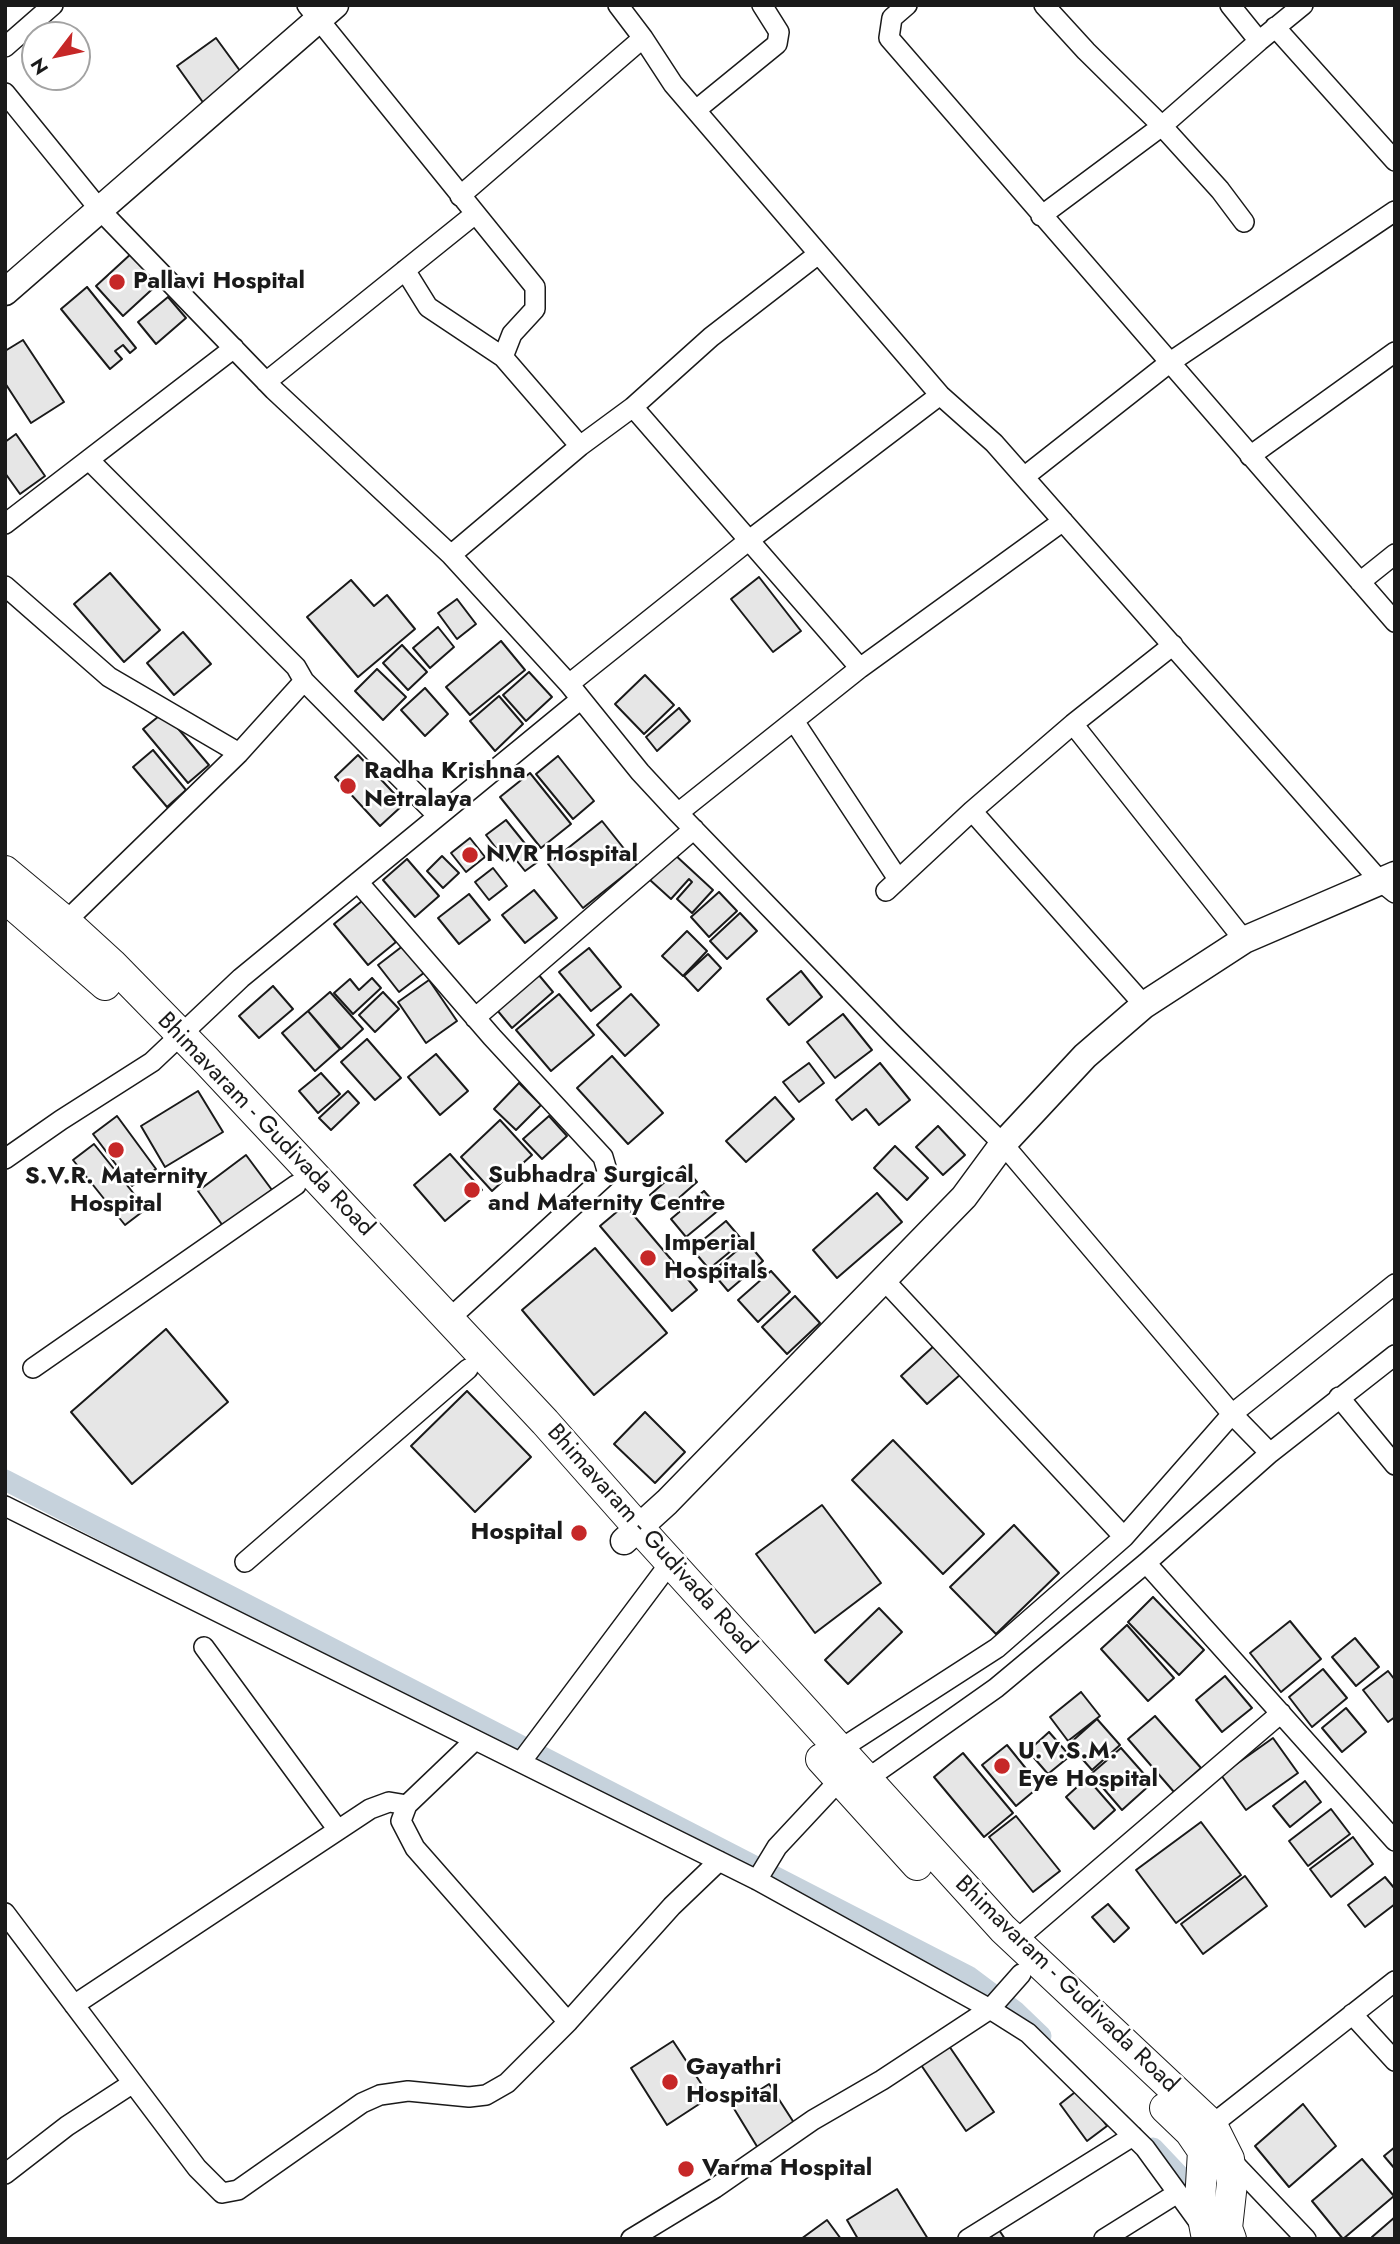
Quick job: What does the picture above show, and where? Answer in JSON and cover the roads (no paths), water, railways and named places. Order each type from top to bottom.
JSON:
[{"type":"main road","points":[[5,292],[100,210],[320,10]]},
{"type":"main road","name":"Bhimavaram - Gudivada Road","points":[[5,871],[58,929]]},
{"type":"main road","points":[[632,1535],[964,1197],[1003,1144],[1085,1056],[1144,1005],[1244,940],[1390,883]]},
{"type":"main road","name":"Bhimavaram - Gudivada Road","points":[[5,898],[112,964],[174,1043],[449,1319],[545,1422],[632,1535]]},
{"type":"main road","name":"Bhimavaram - Gudivada Road","points":[[174,1043],[182,1062],[468,1369],[632,1535],[850,1773],[1214,2151]]},
{"type":"main road","name":"Bhimavaram - Gudivada Road","points":[[850,1773],[1019,1977],[1214,2151]]},
{"type":"main road","points":[[1214,2151],[1188,2198],[1218,2234]]},
{"type":"main road","points":[[1214,2151],[1218,2234]]},
{"type":"street","points":[[5,47],[52,5]]},
{"type":"street","points":[[618,5],[673,83],[817,255],[940,395],[994,443],[1390,883]]},
{"type":"street","points":[[696,110],[777,44],[779,32],[762,5]]},
{"type":"street","points":[[907,5],[892,18],[889,37],[1041,216],[1395,622]]},
{"type":"street","points":[[1044,5],[1220,190],[1244,222]]},
{"type":"street","points":[[1230,5],[1259,41]]},
{"type":"street","points":[[1041,216],[1161,126],[1303,5]]},
{"type":"street","points":[[320,10],[460,196],[535,287],[535,309],[512,334],[503,357]]},
{"type":"street","points":[[1275,27],[1395,161]]},
{"type":"street","points":[[460,196],[643,38]]},
{"type":"street","points":[[5,93],[100,210],[266,382],[451,555],[575,691],[640,772],[678,813],[894,1036],[1003,1144],[1233,1414],[1270,1453]]},
{"type":"street","points":[[1024,477],[1169,363],[1395,211]]},
{"type":"street","points":[[266,382],[475,214]]},
{"type":"street","points":[[451,555],[580,446],[633,407],[711,337],[817,255]]},
{"type":"street","points":[[405,270],[428,307],[503,357],[580,446]]},
{"type":"street","points":[[5,524],[234,348]]},
{"type":"street","points":[[1250,456],[1395,352]]},
{"type":"street","points":[[5,1159],[152,1062],[241,978],[438,816],[575,691],[748,541],[940,395]]},
{"type":"street","points":[[633,407],[860,668]]},
{"type":"street","points":[[89,460],[296,667],[304,681],[438,816]]},
{"type":"street","points":[[678,813],[860,668],[1063,521]]},
{"type":"street","points":[[1360,582],[1395,554]]},
{"type":"street","points":[[5,586],[108,677],[239,752]]},
{"type":"street","points":[[794,720],[892,885],[972,811],[1073,724],[1173,645]]},
{"type":"street","points":[[58,929],[239,752],[304,681]]},
{"type":"street","points":[[1073,724],[1244,940]]},
{"type":"street","points":[[972,811],[1144,1005]]},
{"type":"street","points":[[475,1018],[694,829]]},
{"type":"street","points":[[358,882],[475,1018],[603,1157],[608,1174],[449,1319]]},
{"type":"street","points":[[33,1368],[296,1185]]},
{"type":"street","points":[[884,1280],[1124,1537]]},
{"type":"street","points":[[757,1880],[777,1847],[850,1773],[1124,1537],[1233,1414],[1395,1284]]},
{"type":"street","points":[[850,1773],[996,1688],[1146,1563],[1270,1453],[1395,1355]]},
{"type":"street","points":[[244,1562],[468,1369]]},
{"type":"street","points":[[1339,1397],[1395,1465]]},
{"type":"street","points":[[5,1506],[757,1880],[992,2006],[1028,2033],[1145,2148],[1188,2198],[1104,2239]]},
{"type":"street","points":[[1146,1563],[1395,1841]]},
{"type":"street","points":[[521,1762],[664,1571]]},
{"type":"street","points":[[204,1647],[338,1830]]},
{"type":"street","points":[[1014,1941],[1281,1713]]},
{"type":"street","points":[[475,1740],[407,1805],[401,1821],[415,1848],[568,2022]]},
{"type":"street","points":[[74,2005],[338,1830],[389,1802],[407,1805]]},
{"type":"street","points":[[5,1913],[197,2168],[222,2193],[238,2190],[362,2103],[380,2095],[408,2091],[469,2097],[486,2095],[507,2083],[568,2022],[672,1906],[719,1861]]},
{"type":"street","points":[[631,2239],[715,2188],[813,2120],[881,2080],[992,2006],[1019,1977]]},
{"type":"street","points":[[1306,2239],[1214,2151],[1352,2014],[1395,1981]]},
{"type":"street","points":[[1352,2014],[1395,2061]]},
{"type":"street","points":[[5,2174],[67,2126],[133,2083]]},
{"type":"street","points":[[968,2239],[1133,2136]]},
{"type":"waterway","points":[[5,1480],[968,1976],[1016,2012],[1041,2036]]},
{"type":"waterway","points":[[1153,2148],[1205,2203]]},
{"type":"place","name":"Pallavi Hospital","points":[[117,282]]},
{"type":"place","name":"Radha Krishna Netralaya","points":[[348,786]]},
{"type":"place","name":"NVR Hospital","points":[[470,855]]},
{"type":"place","name":"S.V.R. Maternity Hospital","points":[[116,1150]]},
{"type":"place","name":"Subhadra Surgical and Maternity Centre","points":[[472,1190]]},
{"type":"place","name":"Imperial Hospitals","points":[[648,1258]]},
{"type":"place","name":"Hospital","points":[[579,1533]]},
{"type":"place","name":"U.V.S.M. Eye Hospital","points":[[1002,1766]]},
{"type":"place","name":"Gayathri Hospital","points":[[670,2082]]},
{"type":"place","name":"Varma Hospital","points":[[686,2169]]}]
